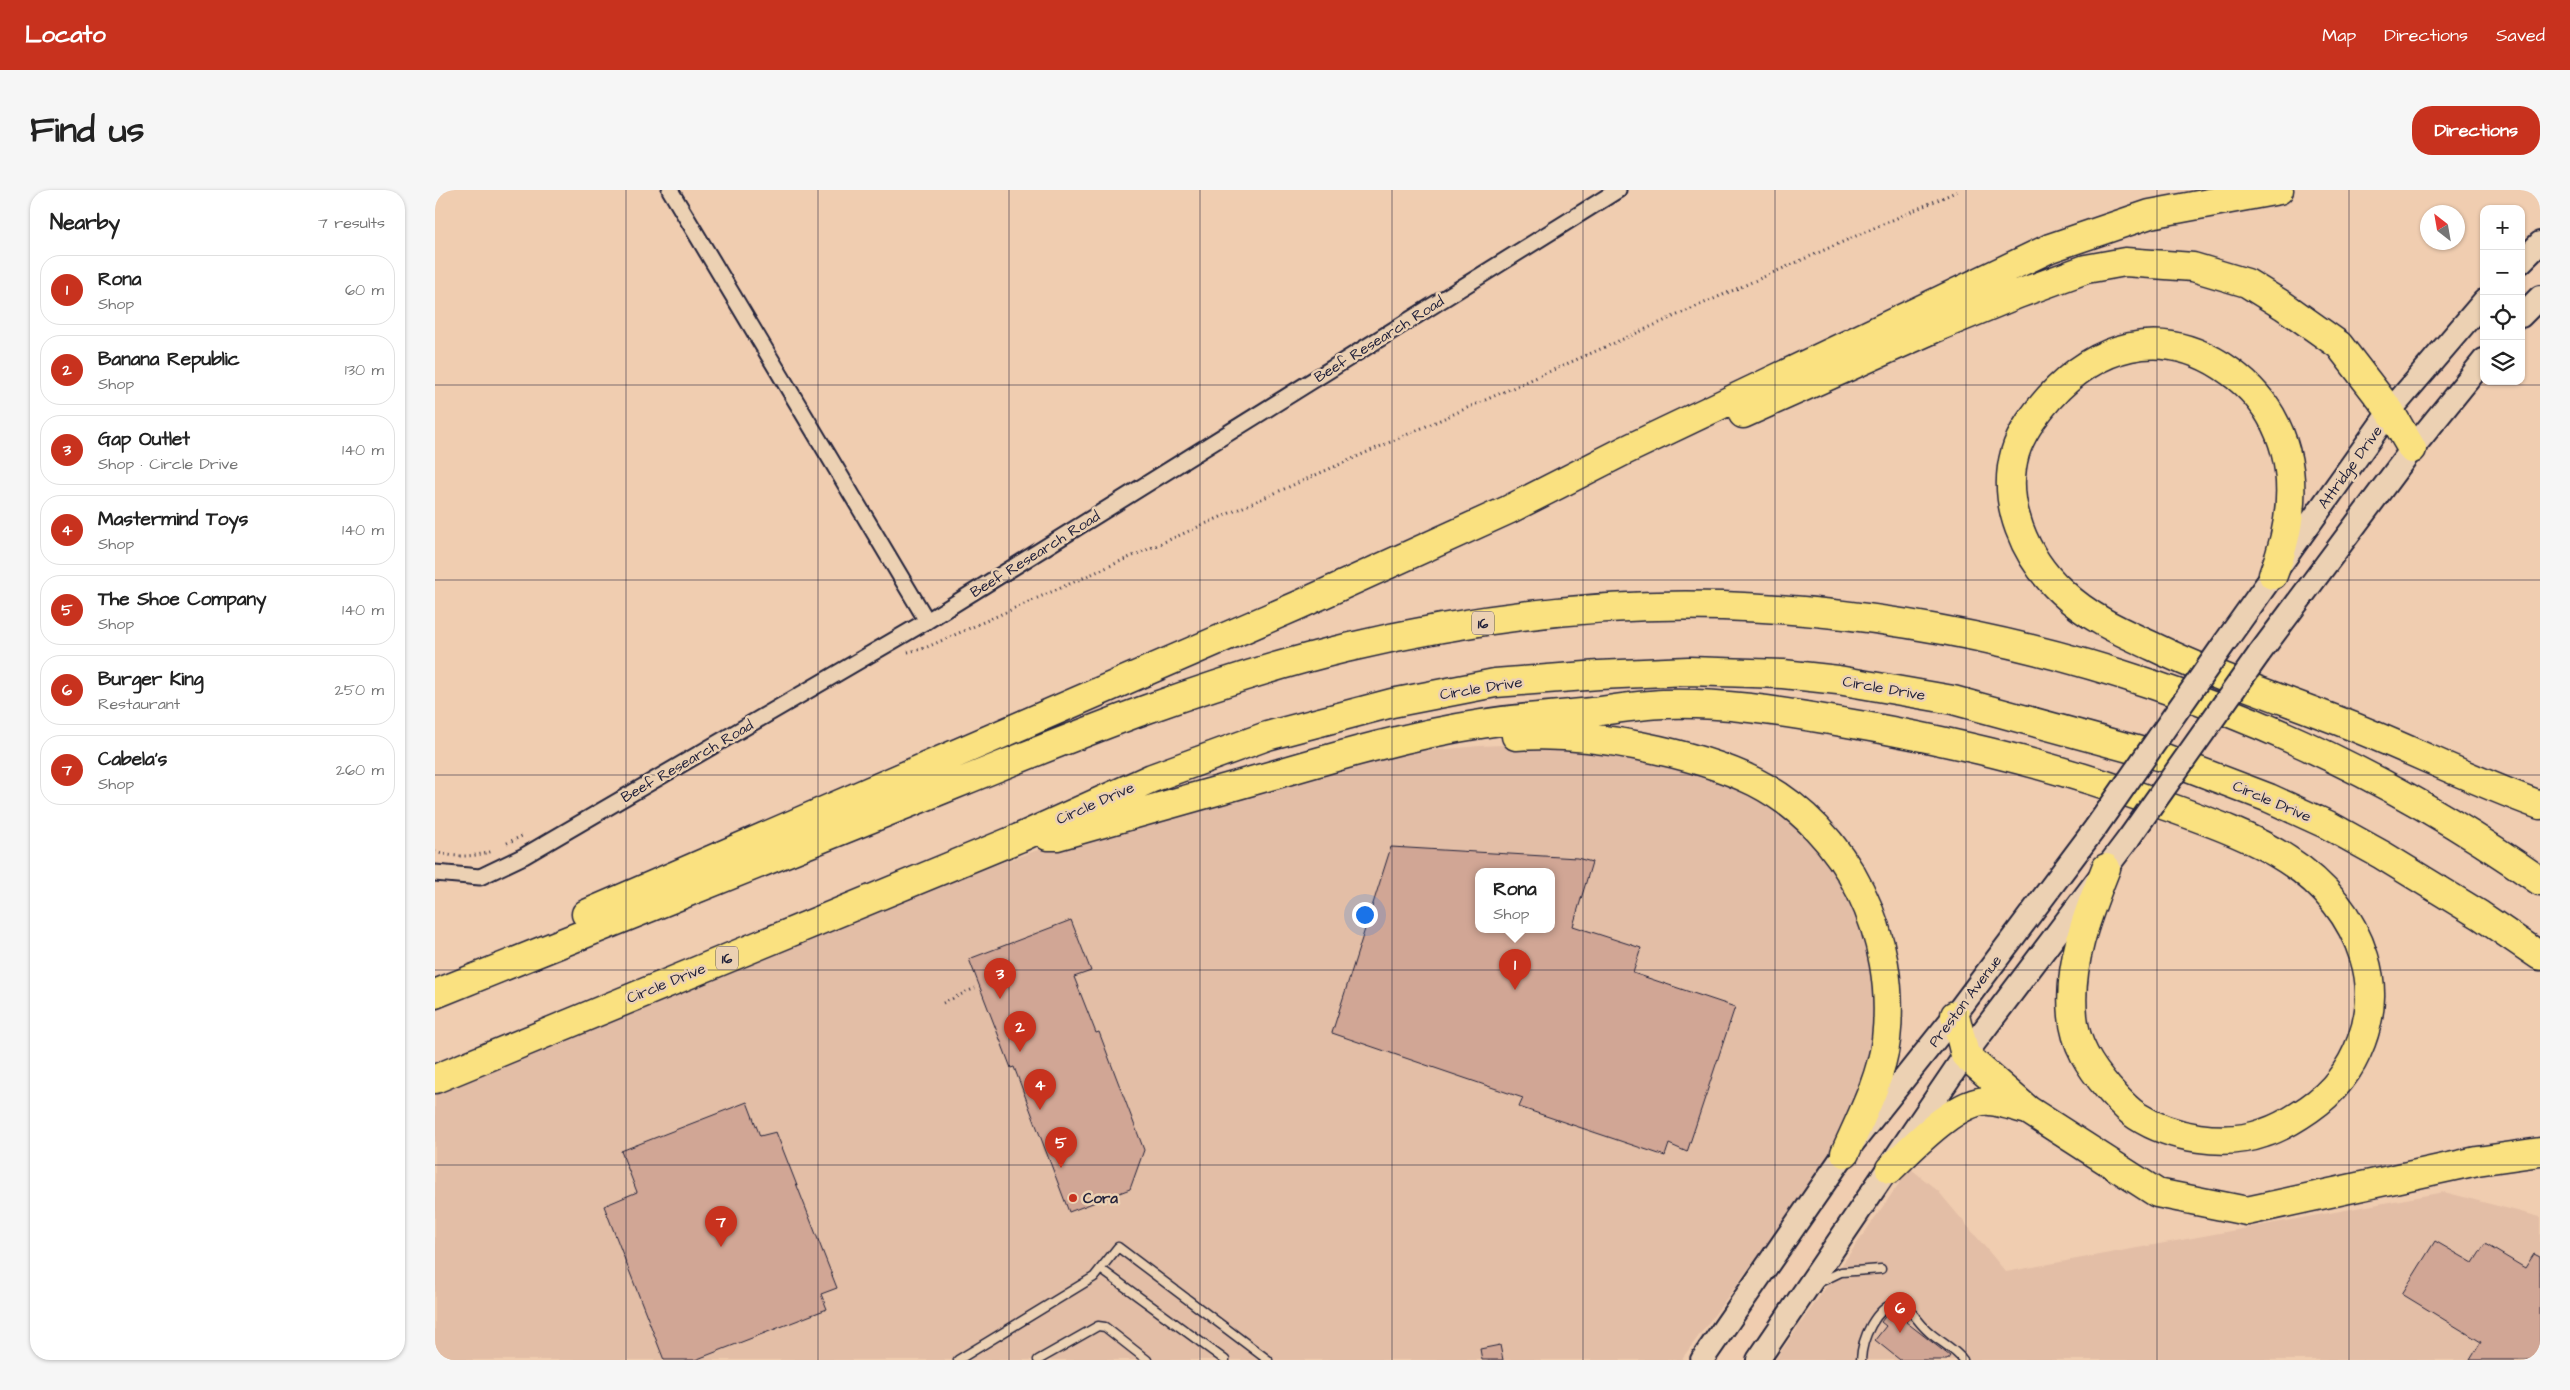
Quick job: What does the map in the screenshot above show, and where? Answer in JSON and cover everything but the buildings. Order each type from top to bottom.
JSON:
[{"type":"highway","points":[[435,990],[529,938],[1290,608],[1508,510],[1633,447],[2051,248],[2150,214],[2279,190]]},
{"type":"highway","points":[[1508,510],[1648,457],[1933,329],[2010,297],[2087,269],[2125,262],[2193,267],[2247,283],[2339,345],[2390,411],[2412,449]]},
{"type":"highway","points":[[2273,575],[2284,546],[2292,503],[2286,450],[2277,425],[2251,388],[2207,356],[2178,346],[2157,343],[2112,352],[2091,361],[2070,377],[2039,409],[2025,430],[2015,452],[2011,477],[2020,532],[2031,556],[2046,576],[2085,612],[2193,666],[2347,724],[2447,768],[2540,805]]},
{"type":"highway","name":"16","points":[[435,994],[1169,700],[1343,649],[1421,632],[1572,610],[1723,606],[1843,615],[1910,624],[2058,656],[2217,709],[2324,753],[2389,786],[2458,826],[2540,881]]},
{"type":"highway","name":"Circle Drive","points":[[435,1078],[1019,838],[1152,778],[1267,736],[1393,703],[1495,683],[1599,675],[1689,671],[1783,674],[1838,680],[1953,700],[2162,757],[2269,798],[2335,829],[2480,915],[2540,956]]},
{"type":"highway","points":[[1019,838],[1057,836],[1375,746],[1482,724],[1664,704],[1725,706],[1779,711],[1911,733],[2028,761],[2139,796],[2269,847],[2295,862],[2323,886],[2352,929],[2365,958],[2369,981],[2369,1007],[2365,1037],[2352,1063],[2333,1090],[2311,1108],[2263,1134],[2231,1139],[2202,1138],[2157,1128],[2132,1113],[2099,1078],[2085,1058],[2073,1018],[2073,971],[2084,924],[2106,868]]},
{"type":"highway","points":[[1375,746],[1535,735],[1625,743],[1690,757],[1737,774],[1774,793],[1806,818],[1834,848],[1860,888],[1877,934],[1888,980],[1887,1020],[1880,1066],[1845,1154]]},
{"type":"highway","points":[[1955,1015],[1965,1055],[2029,1110],[2157,1193],[2247,1211],[2477,1161],[2540,1152]]},
{"type":"highway","points":[[1889,1169],[1940,1122],[1965,1107],[1988,1101],[2029,1110]]},
{"type":"main road","points":[[2525,258],[2540,243]]},
{"type":"main road","points":[[2525,312],[2540,297]]},
{"type":"main road","name":"Attridge Drive","points":[[2226,641],[2390,411],[2480,307]]},
{"type":"main road","points":[[1758,1360],[1965,1055],[2129,838],[2259,654],[2412,449],[2480,365]]},
{"type":"main road","name":"Preston Avenue","points":[[1702,1360],[1845,1154],[1955,1015],[2096,827],[2226,641]]},
{"type":"street","points":[[670,190],[927,622]]},
{"type":"street","name":"Beef Research Road","points":[[435,874],[480,877],[524,856],[927,622],[1618,190]]},
{"type":"lane","points":[[957,1360],[1084,1284],[1102,1270],[1118,1247],[1268,1360]]},
{"type":"lane","points":[[1809,1287],[1841,1272],[1881,1268]]},
{"type":"lane","points":[[1102,1270],[1225,1360]]},
{"type":"lane","points":[[1861,1360],[1864,1342],[1871,1327],[1887,1305],[1897,1302],[1907,1306],[1919,1322],[1963,1360]]},
{"type":"lane","points":[[1038,1360],[1098,1326],[1105,1328],[1144,1358]]},
{"type":"lane","points":[[1133,1360],[1144,1358]]},
{"type":"path","points":[[956,634],[1960,190]]},
{"type":"path","points":[[943,1003],[975,988]]},
{"type":"shaded area","points":[[1571,745],[1734,779],[1813,835],[1867,917],[1879,1044],[1846,1131],[1812,1183],[1681,1360],[435,1360],[435,1092],[975,872],[1064,841],[1383,755],[1479,746]]},
{"type":"shaded area","points":[[1910,1168],[1938,1191],[2006,1272],[2444,1192],[2540,1217],[2540,1360],[1775,1360]]},
{"type":"place","name":"Rona","points":[[1515,990]]},
{"type":"place","name":"Gap Outlet","points":[[1000,999]]},
{"type":"place","name":"Banana Republic","points":[[1020,1052]]},
{"type":"place","name":"Mastermind Toys","points":[[1040,1110]]},
{"type":"place","name":"The Shoe Company","points":[[1061,1168]]},
{"type":"place","name":"Cora","points":[[1073,1198]]},
{"type":"place","name":"Cabela's","points":[[721,1247]]},
{"type":"place","name":"Burger King","points":[[1900,1333]]}]
